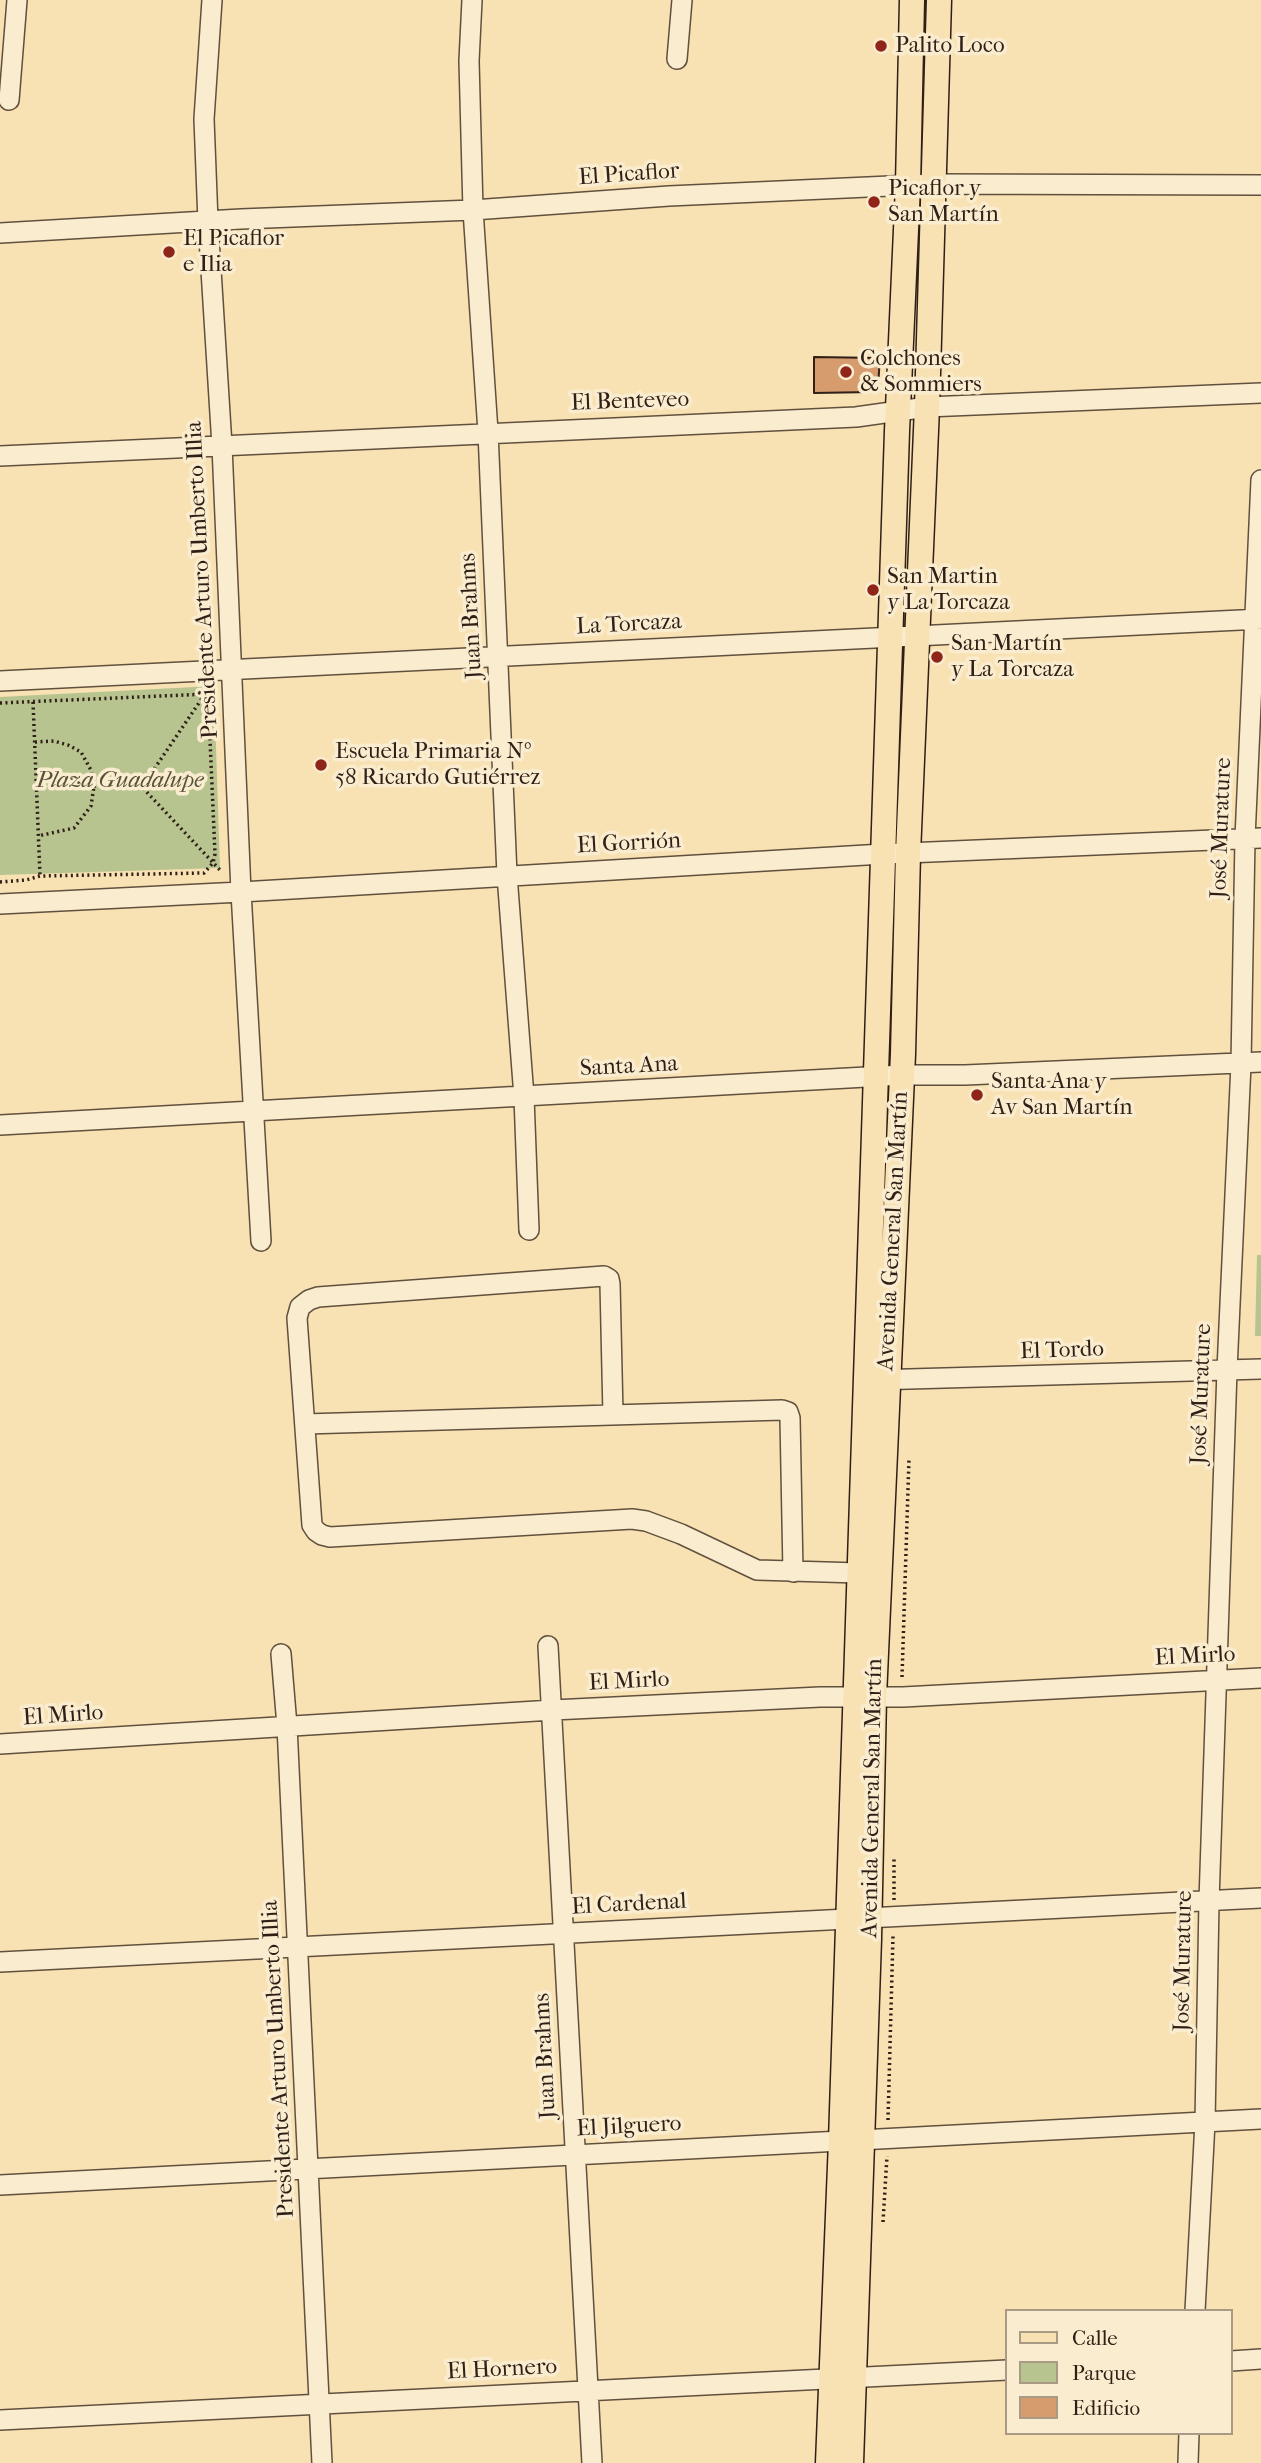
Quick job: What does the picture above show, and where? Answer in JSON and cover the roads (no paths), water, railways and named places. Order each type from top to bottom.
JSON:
[{"type":"main road","name":"Avenida General San Martín","points":[[828,2463],[842,2377],[852,2141],[876,1380],[877,1078],[883,854],[897,411],[908,186],[912,0]]},
{"type":"main road","name":"Avenida General San Martín","points":[[876,1380],[902,1075],[939,0]]},
{"type":"main road","name":"Avenida General San Martín","points":[[842,2377],[851,2463]]},
{"type":"street","points":[[9,100],[17,0]]},
{"type":"street","name":"Presidente Arturo Umberto Illia","points":[[212,0],[204,119],[208,222],[222,446],[241,892],[261,1241]]},
{"type":"street","name":"Juan Brahms","points":[[472,0],[469,61],[473,210],[488,432],[507,875],[524,1097],[529,1230]]},
{"type":"street","points":[[677,59],[682,0]]},
{"type":"street","name":"El Picaflor","points":[[0,233],[934,184],[1261,185]]},
{"type":"street","name":"El Benteveo","points":[[0,456],[856,417],[927,407],[1261,393]]},
{"type":"street","name":"José Murature","points":[[1195,2309],[1205,2122],[1209,1901],[1227,1370],[1253,838],[1261,480]]},
{"type":"street","name":"La Torcaza","points":[[0,681],[1258,619]]},
{"type":"street","name":"El Gorrión","points":[[0,904],[883,854],[1253,838]]},
{"type":"street","name":"Santa Ana","points":[[0,1125],[902,1075],[965,1075],[1261,1062]]},
{"type":"street","points":[[613,1415],[610,1284],[609,1279],[604,1276],[309,1300],[300,1307],[297,1318],[312,1524],[322,1535],[344,1536],[632,1519],[646,1521],[681,1534],[757,1570],[869,1573]]},
{"type":"street","name":"El Tordo","points":[[876,1380],[1261,1369]]},
{"type":"street","points":[[305,1424],[782,1410],[788,1412],[790,1418],[793,1572]]},
{"type":"street","name":"Juan Brahms","points":[[548,1646],[592,2463]]},
{"type":"street","name":"Presidente Arturo Umberto Illia","points":[[281,1654],[287,1726],[322,2463]]},
{"type":"street","name":"El Mirlo","points":[[0,1744],[553,1710],[1261,1678]]},
{"type":"street","name":"El Cardenal","points":[[0,1962],[1261,1898]]},
{"type":"street","name":"El Jilguero","points":[[0,2185],[1261,2119]]},
{"type":"street","points":[[1233,2361],[1261,2359]]},
{"type":"street","name":"El Hornero","points":[[0,2420],[1006,2370]]},
{"type":"street","points":[[1188,2463],[1189,2435]]},
{"type":"place","name":"Palito Loco","points":[[881,46]]},
{"type":"place","name":"Picaflor y San Martín","points":[[874,202]]},
{"type":"place","name":"El Picaflor e Ilia","points":[[169,252]]},
{"type":"place","name":"Colchones & Sommiers","points":[[846,372]]},
{"type":"place","name":"San Martin y La Torcaza","points":[[873,590]]},
{"type":"place","name":"San Martín y La Torcaza","points":[[937,657]]},
{"type":"place","name":"Escuela Primaria Nº 58 Ricardo Gutiérrez","points":[[321,765]]},
{"type":"place","name":"Santa Ana y Av San Martín","points":[[977,1095]]},
{"type":"park label","name":"Plaza Guadalupe","points":[[120,781]]}]
